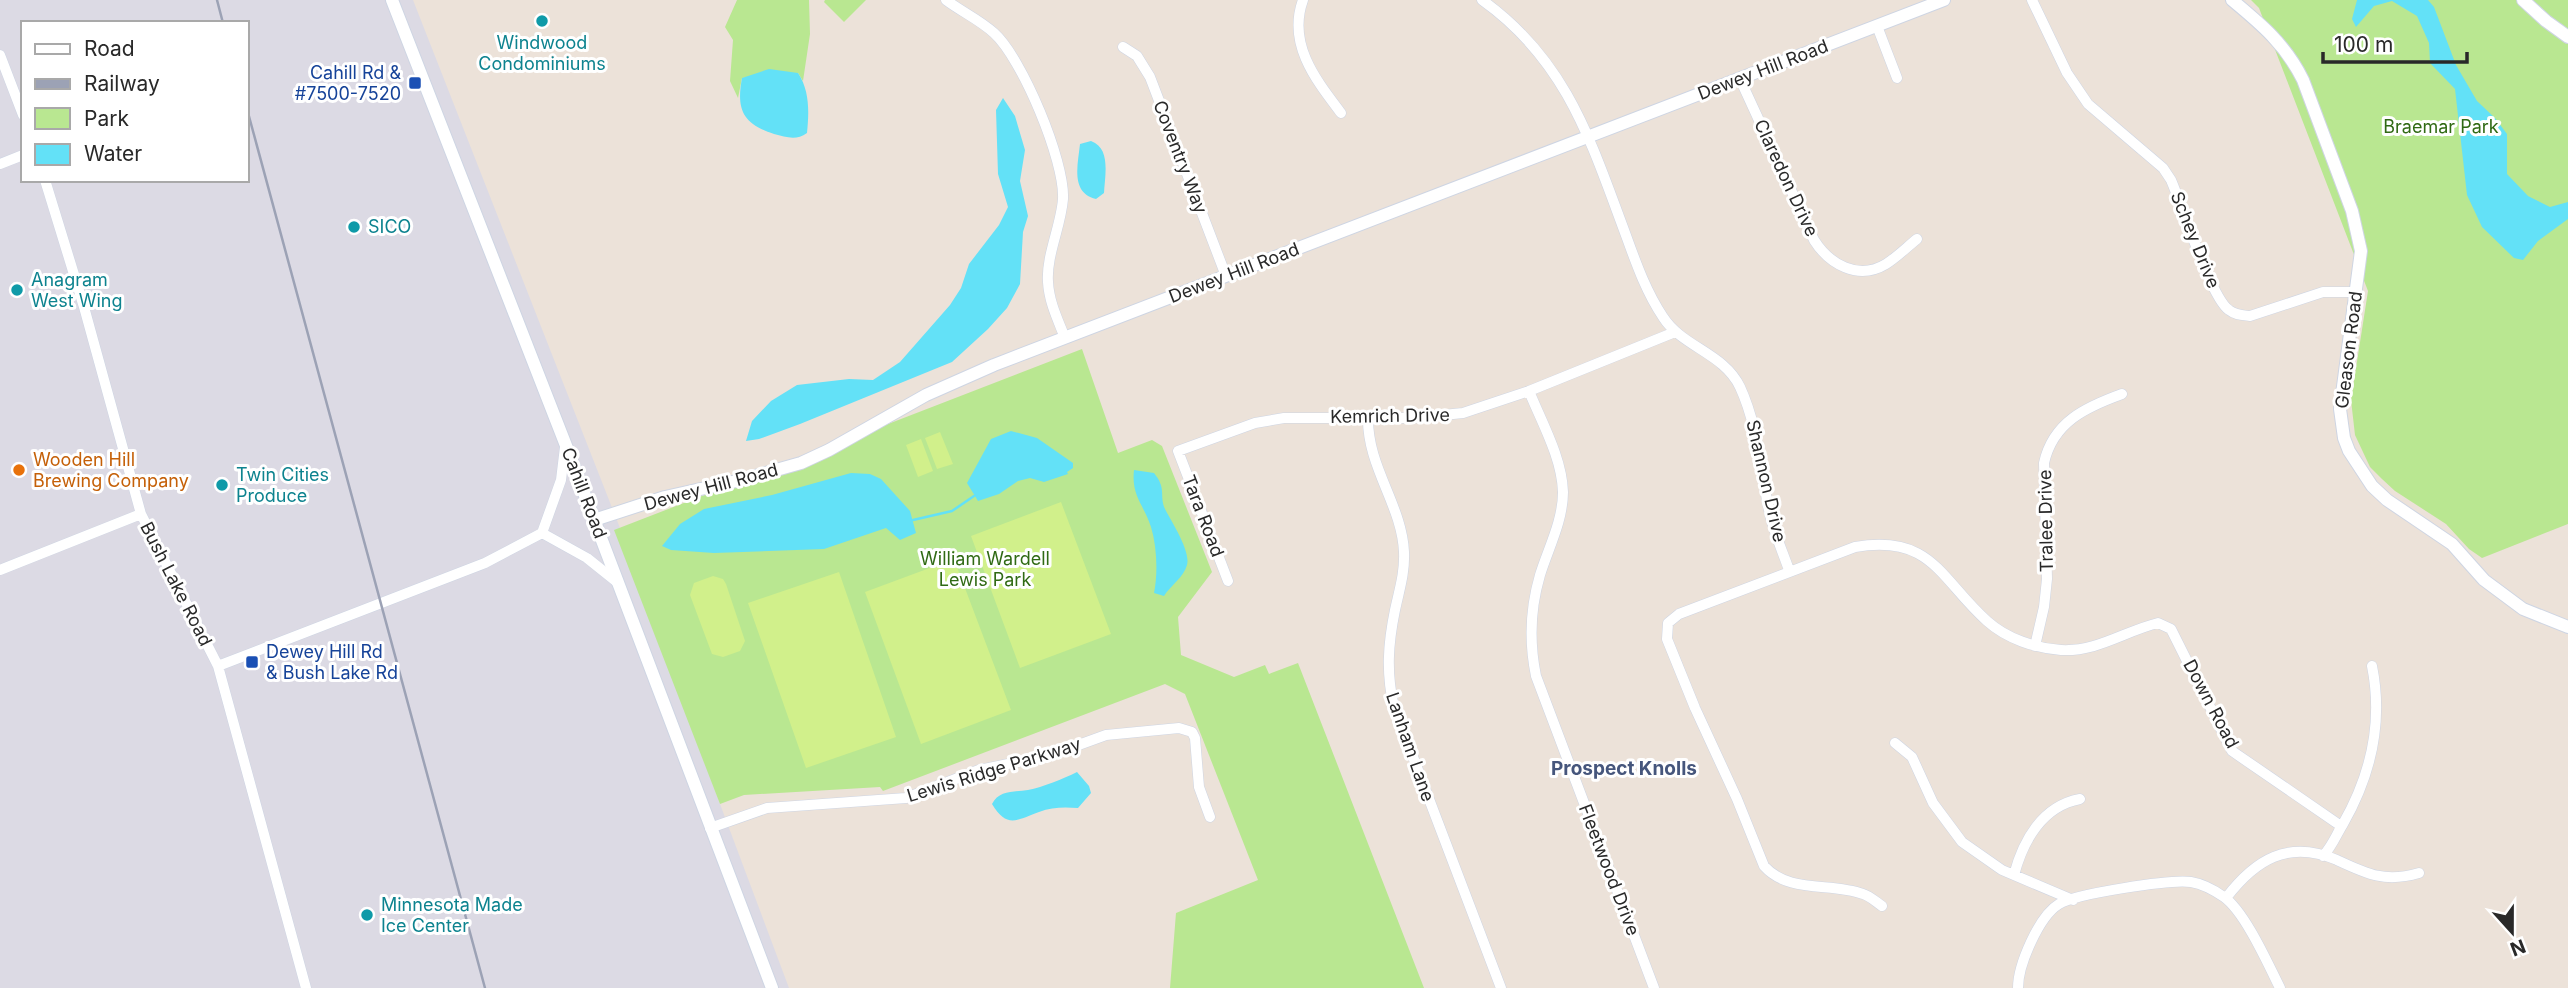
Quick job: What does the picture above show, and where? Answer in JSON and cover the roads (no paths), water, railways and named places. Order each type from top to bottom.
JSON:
[{"type":"street","name":"Cahill Road","points":[[392,0],[619,583],[772,988]]},
{"type":"street","points":[[946,0],[995,34],[1008,49],[1054,150],[1063,194],[1048,281],[1050,298],[1065,338]]},
{"type":"street","points":[[1303,0],[1299,22],[1304,58],[1341,113]]},
{"type":"street","name":"Shannon Drive","points":[[1482,0],[1530,44],[1573,102],[1644,282],[1659,312],[1675,332],[1717,358],[1739,384],[1755,427],[1770,514],[1789,570]]},
{"type":"street","points":[[1492,0],[1499,13]]},
{"type":"street","name":"Dewey Hill Road","points":[[594,520],[665,497],[801,463],[926,395],[1065,338],[1944,0]]},
{"type":"street","name":"Schey Drive","points":[[2032,0],[2067,73],[2088,104],[2163,168],[2171,180],[2215,293],[2228,310],[2238,315],[2250,316],[2323,292],[2357,292]]},
{"type":"street","name":"Gleason Road","points":[[2232,0],[2283,46],[2303,80],[2359,232],[2361,251],[2357,292],[2340,409],[2344,438],[2357,467],[2387,500],[2452,544],[2483,580],[2500,593],[2523,609],[2568,626]]},
{"type":"street","points":[[2523,0],[2568,37]]},
{"type":"street","points":[[1877,26],[1897,78]]},
{"type":"street","name":"Coventry Way","points":[[1123,47],[1137,56],[1150,77],[1226,276]]},
{"type":"street","points":[[0,55],[21,110]]},
{"type":"street","name":"Claredon Drive","points":[[1740,79],[1814,240],[1832,262],[1857,271],[1872,270],[1885,265],[1917,239]]},
{"type":"street","points":[[0,164],[21,156]]},
{"type":"street","name":"Bush Lake Road","points":[[46,182],[84,307],[141,514],[218,666],[306,988]]},
{"type":"street","name":"Kemrich Drive","points":[[1178,451],[1245,426],[1284,418],[1438,418],[1463,413],[1529,391],[1675,332]]},
{"type":"street","name":"Fleetwood Drive","points":[[1529,391],[1557,460],[1563,495],[1561,512],[1533,602],[1531,652],[1536,676],[1654,988]]},
{"type":"street","name":"Tralee Drive","points":[[2035,646],[2047,579],[2047,449],[2063,425],[2075,416],[2122,394]]},
{"type":"street","name":"Lanham Lane","points":[[1368,417],[1373,458],[1402,536],[1404,551],[1402,584],[1387,657],[1388,682],[1394,707],[1501,988]]},
{"type":"street","points":[[218,666],[485,564],[542,533],[561,480],[565,443]]},
{"type":"street","name":"Tara Road","points":[[1178,451],[1228,581]]},
{"type":"street","points":[[0,570],[141,514]]},
{"type":"street","points":[[542,533],[587,558],[619,583]]},
{"type":"street","points":[[1882,906],[1864,894],[1788,882],[1770,873],[1764,866],[1667,639],[1668,624],[1679,614],[1789,570],[1855,547],[1882,544],[1908,549],[1924,556],[1938,567],[1987,622],[2004,634],[2035,646]]},
{"type":"street","name":"Down Road","points":[[2035,646],[2063,650],[2083,649],[2103,644],[2140,627],[2158,623],[2171,629],[2232,751],[2342,826]]},
{"type":"street","points":[[2323,856],[2335,843],[2357,797],[2373,749],[2376,698],[2372,666]]},
{"type":"street","name":"Lewis Ridge Parkway","points":[[710,828],[767,808],[906,798],[979,771],[1051,755],[1106,735],[1179,728],[1192,732],[1195,738],[1199,787],[1210,817]]},
{"type":"street","points":[[1895,743],[1912,757],[1933,803],[1962,842],[1981,857],[2014,875],[2073,900]]},
{"type":"street","points":[[2014,875],[2019,857],[2037,825],[2059,806],[2080,799]]},
{"type":"street","points":[[2226,898],[2243,876],[2256,865],[2287,853],[2305,852],[2323,856],[2370,875],[2403,878],[2419,873]]},
{"type":"street","points":[[2018,988],[2019,968],[2025,953],[2060,904],[2159,882],[2176,881],[2206,886],[2226,898],[2243,919],[2280,988]]},
{"type":"water","points":[[2357,0],[2428,0],[2434,7],[2456,65],[2477,101],[2507,134],[2507,174],[2528,196],[2550,207],[2568,202],[2568,219],[2538,241],[2523,260],[2514,258],[2482,227],[2467,195],[2455,89],[2430,63],[2429,43],[2417,16],[2392,1],[2374,6],[2356,27],[2352,19]]},
{"type":"water","points":[[769,69],[798,73],[807,95],[807,133],[791,138],[774,134],[755,126],[744,114],[740,99],[742,78]]},
{"type":"water","points":[[1003,98],[1015,116],[1025,150],[1020,181],[1028,216],[1023,232],[1020,284],[1007,308],[952,362],[800,424],[746,441],[752,421],[771,401],[797,385],[849,379],[873,380],[900,362],[950,305],[961,288],[969,264],[999,225],[1008,207],[998,174],[996,110]]},
{"type":"water","points":[[1091,141],[1102,150],[1106,170],[1104,193],[1096,199],[1082,191],[1077,169],[1080,144]]},
{"type":"water","points":[[1011,431],[1037,438],[1073,463],[1073,468],[1068,474],[1044,482],[1030,478],[1018,481],[999,494],[978,501],[967,483],[991,439]]},
{"type":"water","points":[[1134,470],[1154,473],[1158,479],[1165,509],[1186,552],[1185,569],[1164,596],[1154,593],[1155,543],[1148,519],[1136,494]]},
{"type":"water","points":[[851,473],[870,474],[881,479],[910,511],[916,533],[900,540],[886,528],[824,549],[714,553],[671,550],[662,546],[680,524],[704,509],[772,495]]},
{"type":"water","points":[[1077,772],[1089,786],[1091,793],[1078,808],[1049,809],[1018,820],[1008,820],[997,812],[992,804],[1003,794],[1040,787]]},
{"type":"waterway","points":[[913,520],[952,511],[974,496]]},
{"type":"railway","points":[[217,0],[222,21]]},
{"type":"railway","points":[[248,113],[485,988]]},
{"type":"place","name":"Windwood Condominiums","points":[[542,21]]},
{"type":"place","name":"Cahill Rd & #7500-7520","points":[[415,83]]},
{"type":"place","name":"SICO","points":[[354,227]]},
{"type":"place","name":"Anagram West Wing","points":[[17,290]]},
{"type":"place","name":"Wooden Hill Brewing Company","points":[[19,470]]},
{"type":"place","name":"Twin Cities Produce","points":[[222,485]]},
{"type":"place","name":"Dewey Hill Rd & Bush Lake Rd","points":[[252,662]]},
{"type":"place","name":"Minnesota Made Ice Center","points":[[367,915]]},
{"type":"district","name":"Prospect Knolls","points":[[1624,768]]},
{"type":"park label","name":"Braemar Park","points":[[2441,127]]},
{"type":"park label","name":"William Wardell Lewis Park","points":[[985,569]]}]
